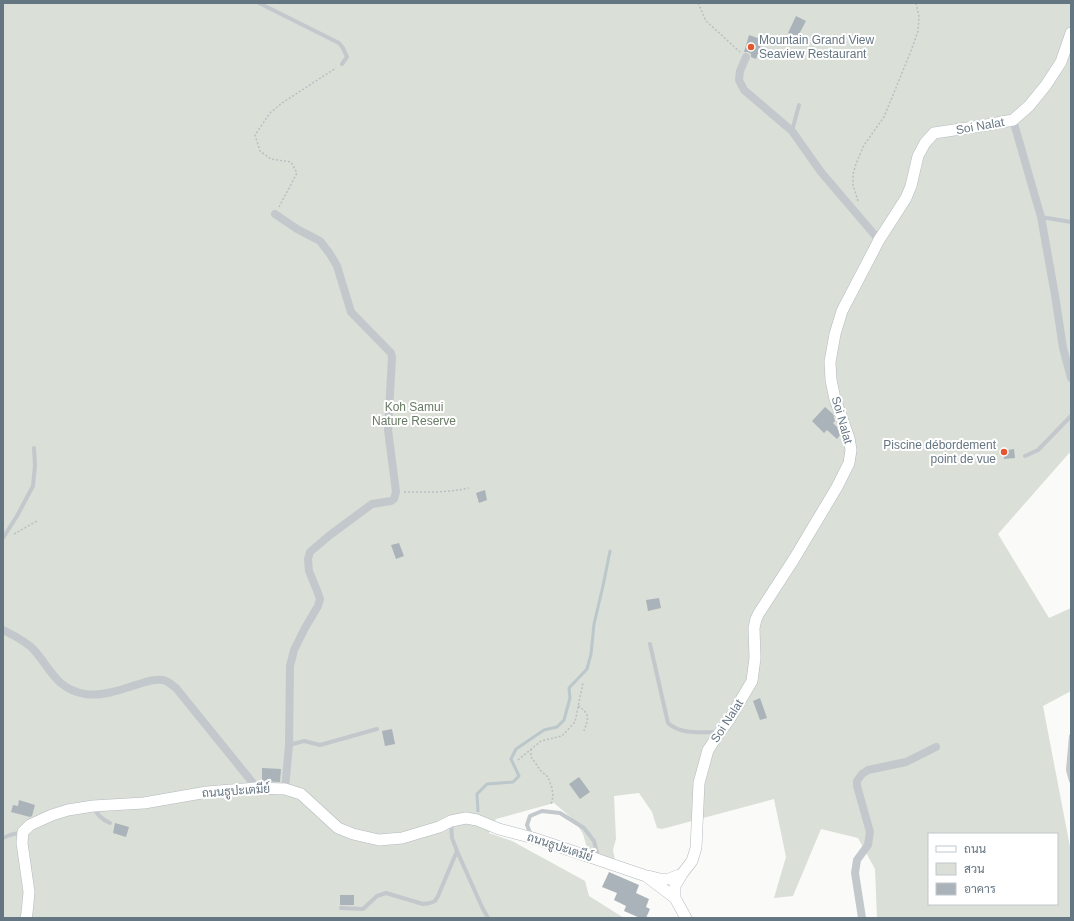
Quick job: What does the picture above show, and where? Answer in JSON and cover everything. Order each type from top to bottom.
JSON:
[{"type":"street","name":"Soi Nalat","points":[[682,874],[692,861],[696,848],[699,783],[708,750],[729,720],[752,680],[755,658],[754,628],[756,619],[837,487],[849,463],[851,450],[849,438],[835,399],[831,380],[830,362],[835,334],[842,311],[879,240],[906,198],[911,186],[918,156],[925,143],[934,134],[1013,120],[1029,106],[1046,85],[1061,62],[1071,33]]},
{"type":"street","points":[[746,57],[740,71],[739,80],[744,90],[792,131],[821,172],[879,240]]},
{"type":"street","points":[[1013,120],[1041,217],[1063,348],[1071,378]]},
{"type":"street","points":[[275,214],[297,229],[320,241],[338,266],[351,312],[391,353],[388,430],[396,492],[394,499],[391,501],[372,504],[310,552],[308,559],[309,571],[320,600],[294,650],[290,666],[289,745],[285,789]]},
{"type":"street","points":[[3,630],[17,637],[33,648],[59,682],[74,691],[87,694],[106,693],[149,681],[162,680],[170,683],[176,688],[257,788]]},
{"type":"street","points":[[862,918],[855,873],[857,860],[868,845],[870,832],[857,786],[857,780],[868,770],[906,762],[936,747]]},
{"type":"street","name":"ถนนธูปะเตมีย์","points":[[23,832],[30,825],[52,815],[68,810],[93,806],[144,803],[207,792],[257,788],[285,789],[301,794],[338,828],[353,834],[379,840],[402,838],[439,827],[451,821],[466,818],[477,820],[499,829],[533,838],[646,876],[675,898],[686,918]]},
{"type":"street","points":[[23,832],[22,843],[29,892],[26,918]]},
{"type":"street","points":[[646,876],[669,879],[682,874]]},
{"type":"street","points":[[675,898],[675,886],[682,874]]},
{"type":"lane","points":[[259,3],[339,44],[345,52],[346,57],[342,64]]},
{"type":"lane","points":[[792,131],[799,105]]},
{"type":"lane","points":[[1041,217],[1071,222]]},
{"type":"lane","points":[[1025,456],[1038,450],[1071,416]]},
{"type":"lane","points":[[4,538],[32,486],[35,465],[34,448]]},
{"type":"lane","points":[[650,644],[668,723],[674,728],[687,732],[720,732]]},
{"type":"lane","points":[[289,745],[304,741],[320,745],[377,729]]},
{"type":"lane","points":[[1071,736],[1068,770],[1071,781]]},
{"type":"lane","points":[[93,806],[102,820],[110,823]]},
{"type":"lane","points":[[533,838],[527,825],[530,816],[542,811],[560,812],[584,828],[594,841],[599,860]]},
{"type":"lane","points":[[451,821],[452,838],[488,918]]},
{"type":"lane","points":[[3,838],[23,832]]},
{"type":"lane","points":[[341,908],[363,909],[377,896],[386,893],[423,904],[430,903],[438,896],[457,851]]},
{"type":"path","points":[[698,3],[706,21],[746,57]]},
{"type":"path","points":[[859,204],[853,185],[853,174],[864,145],[884,117],[911,51],[918,31],[919,17],[916,3]]},
{"type":"path","points":[[275,214],[297,173],[291,162],[271,159],[260,151],[255,135],[270,113],[282,103],[342,64]]},
{"type":"path","points":[[396,492],[432,493],[469,488]]},
{"type":"path","points":[[4,538],[37,521]]},
{"type":"path","points":[[518,760],[541,741],[562,736],[575,722],[583,683]]},
{"type":"path","points":[[578,706],[588,715],[584,731]]},
{"type":"path","points":[[531,748],[531,757],[541,771],[548,777],[552,788],[553,796],[550,811]]},
{"type":"green space","name":"Koh Samui Nature Reserve","points":[[3,3],[1071,3],[1071,451],[998,534],[1049,618],[1071,608],[1071,691],[1043,706],[1071,852],[1071,918],[877,918],[875,869],[858,838],[821,829],[793,896],[774,898],[786,857],[774,799],[662,829],[657,828],[652,812],[639,793],[614,796],[616,839],[613,850],[615,860],[589,855],[583,834],[575,821],[554,803],[496,819],[489,833],[512,841],[585,881],[589,896],[624,918],[3,918]]},
{"type":"building","points":[[796,16],[806,21],[797,38],[788,33]]},
{"type":"building","points":[[749,35],[763,40],[756,59],[751,57],[751,54],[748,52],[744,52]]},
{"type":"building","points":[[825,407],[833,414],[835,421],[833,423],[837,427],[840,435],[837,439],[827,430],[824,433],[812,421]]},
{"type":"building","points":[[1014,449],[1015,458],[1004,459],[1003,451]]},
{"type":"building","points":[[485,490],[487,500],[479,503],[476,493]]},
{"type":"building","points":[[399,543],[404,556],[396,559],[391,545]]},
{"type":"building","points":[[659,598],[661,608],[648,611],[646,600]]},
{"type":"building","points":[[760,698],[767,718],[760,720],[753,701]]},
{"type":"building","points":[[392,729],[395,744],[385,746],[382,731]]},
{"type":"building","points":[[262,768],[281,769],[280,782],[262,781]]},
{"type":"building","points":[[579,777],[590,792],[580,799],[569,784]]},
{"type":"building","points":[[19,800],[35,805],[32,816],[30,817],[11,812],[13,805],[18,806]]},
{"type":"building","points":[[115,823],[129,827],[126,837],[113,833]]},
{"type":"building","points":[[609,872],[639,885],[636,893],[649,899],[646,907],[650,909],[646,918],[640,918],[624,911],[626,906],[614,900],[617,893],[602,887]]},
{"type":"building","points":[[340,895],[354,895],[354,905],[340,905]]},
{"type":"waterway","points":[[478,811],[477,794],[487,784],[513,782],[519,776],[511,759],[516,749],[544,730],[557,727],[564,720],[570,698],[569,688],[587,669],[591,654],[594,624],[610,551]]},
{"type":"place","name":"Mountain Grand View Seaview Restaurant","points":[[751,47]]},
{"type":"place","name":"Piscine débordement point de vue","points":[[1004,452]]}]
